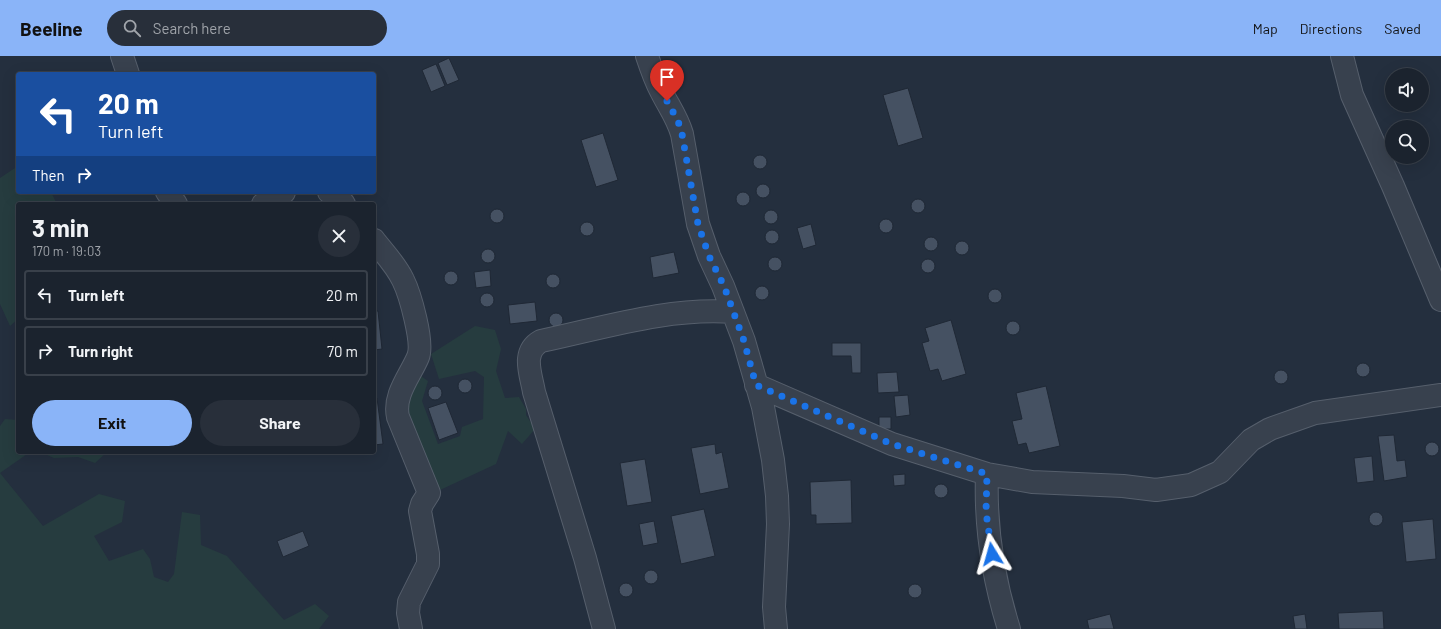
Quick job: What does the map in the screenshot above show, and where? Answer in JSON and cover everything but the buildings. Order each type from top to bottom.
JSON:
[{"type":"street","points":[[122,56],[127,72]]},
{"type":"street","points":[[647,56],[661,92],[678,121],[682,134],[698,224],[709,256],[724,286],[746,348],[763,407],[773,460],[777,496],[778,524],[774,607],[776,629]]},
{"type":"street","points":[[1342,56],[1352,95],[1393,186],[1441,300]]},
{"type":"street","points":[[267,202],[281,194]]},
{"type":"street","points":[[332,194],[342,202]]},
{"type":"street","points":[[376,242],[391,261],[403,280],[418,329],[419,356],[398,398],[396,409],[429,493],[422,504],[420,511],[428,554],[428,564],[409,602],[408,613],[411,629]]},
{"type":"street","points":[[604,629],[585,558],[534,392],[529,368],[529,353],[536,343],[541,340],[656,316],[716,311],[733,312]]},
{"type":"street","points":[[756,385],[892,444],[987,474],[1032,482],[1123,486],[1156,490],[1191,485],[1220,472],[1251,440],[1270,429],[1315,413],[1441,395]]},
{"type":"street","points":[[987,474],[986,512],[993,568],[1009,629]]},
{"type":"green space","points":[[16,167],[16,194],[52,194],[56,202],[16,202],[16,321],[10,326],[0,304],[0,178]]},
{"type":"green space","points":[[475,326],[495,330],[501,349],[496,371],[505,398],[519,397],[526,409],[526,415],[535,429],[522,444],[508,431],[496,464],[440,490],[401,404],[418,374],[428,381],[422,401],[438,444],[460,436],[462,427],[483,419],[484,377],[475,371],[439,379],[431,354]]},
{"type":"green space","points":[[5,419],[16,420],[16,454],[27,454],[0,473],[0,426]]},
{"type":"green space","points":[[45,454],[105,454],[95,463],[78,457],[54,458]]},
{"type":"green space","points":[[0,473],[43,526],[99,494],[125,501],[122,522],[94,536],[109,561],[143,549],[150,559],[154,577],[168,582],[174,574],[182,512],[200,515],[201,545],[227,556],[284,620],[315,604],[329,616],[319,629],[0,629]]},
{"type":"route","points":[[667,101],[678,121],[682,134],[698,224],[709,256],[724,286],[744,341],[756,385],[892,444],[987,474],[986,512],[992,554]]}]
